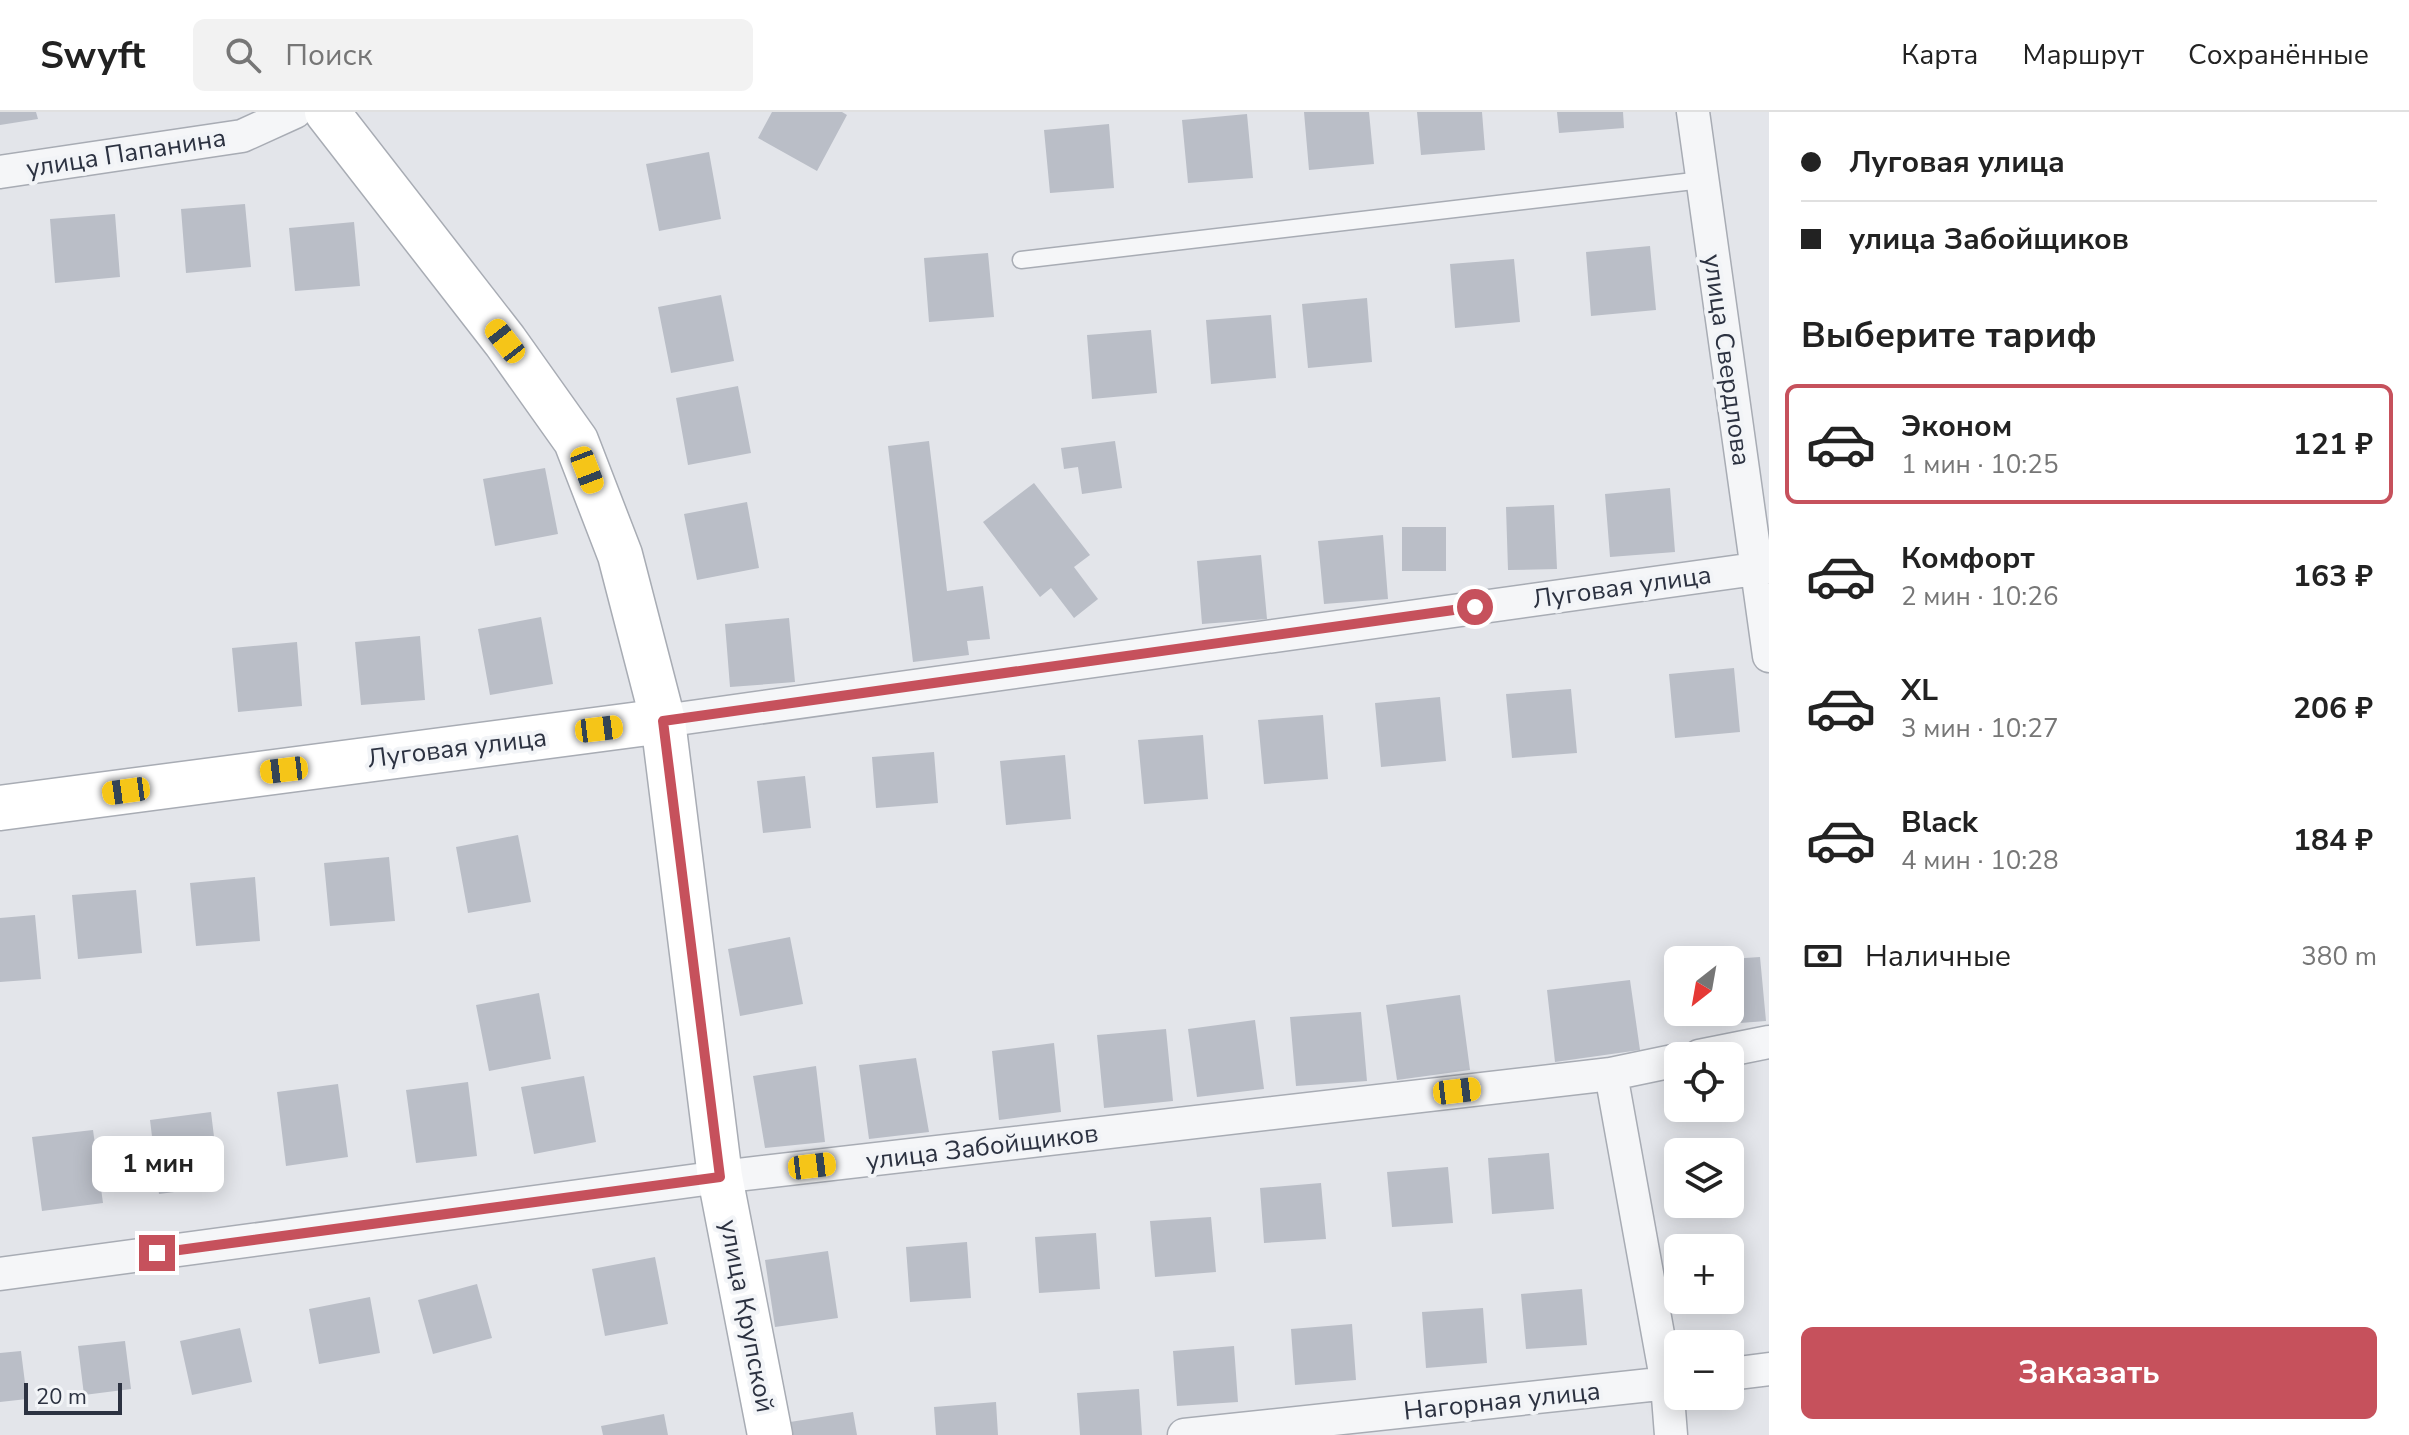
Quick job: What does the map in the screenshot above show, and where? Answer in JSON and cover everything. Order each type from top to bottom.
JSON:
[{"type":"main road","name":"улица Крупской","points":[[327,112],[505,341],[576,441],[620,555],[663,721],[720,1177],[770,1435]]},
{"type":"main road","name":"Луговая улица","points":[[0,808],[663,721]]},
{"type":"street","name":"улица Папанина","points":[[0,172],[242,136],[295,112]]},
{"type":"street","name":"улица Свердлова","points":[[1693,112],[1763,567],[1769,656]]},
{"type":"street","name":"Луговая улица","points":[[663,721],[1763,567]]},
{"type":"street","points":[[1744,1047],[1769,1042]]},
{"type":"street","name":"улица Забойщиков","points":[[0,1274],[720,1177],[1611,1074],[1664,1063]]},
{"type":"street","points":[[1611,1074],[1664,1338]]},
{"type":"street","points":[[1744,1372],[1769,1369]]},
{"type":"street","name":"Нагорная улица","points":[[1200,1434],[1664,1384]]},
{"type":"street","points":[[1671,1435],[1672,1410]]},
{"type":"lane","points":[[1021,260],[1702,180]]},
{"type":"building","points":[[0,112],[36,112],[38,119],[0,125]]},
{"type":"building","points":[[772,112],[842,112],[847,115],[817,171],[758,138]]},
{"type":"building","points":[[1304,112],[1369,112],[1374,164],[1309,170]]},
{"type":"building","points":[[1417,112],[1482,112],[1485,150],[1421,155]]},
{"type":"building","points":[[1557,112],[1623,112],[1624,128],[1559,133]]},
{"type":"building","points":[[1247,114],[1253,178],[1188,183],[1182,120]]},
{"type":"building","points":[[1109,124],[1114,188],[1050,193],[1044,130]]},
{"type":"building","points":[[709,152],[721,219],[659,231],[646,164]]},
{"type":"building","points":[[245,204],[251,267],[186,273],[181,209]]},
{"type":"building","points":[[115,214],[120,277],[55,283],[50,219]]},
{"type":"building","points":[[354,222],[360,286],[295,291],[289,228]]},
{"type":"building","points":[[1650,246],[1656,310],[1591,316],[1586,252]]},
{"type":"building","points":[[988,253],[994,317],[929,322],[924,258]]},
{"type":"building","points":[[1514,259],[1520,322],[1455,328],[1450,264]]},
{"type":"building","points":[[721,295],[734,361],[671,373],[658,307]]},
{"type":"building","points":[[1367,298],[1372,362],[1308,368],[1302,304]]},
{"type":"building","points":[[1271,315],[1276,378],[1211,384],[1206,320]]},
{"type":"building","points":[[1151,330],[1157,393],[1092,399],[1087,335]]},
{"type":"building","points":[[738,386],[751,453],[688,465],[676,398]]},
{"type":"building","points":[[929,441],[947,591],[983,586],[990,639],[967,641],[969,655],[913,662],[888,446]]},
{"type":"building","points":[[1115,441],[1122,488],[1082,494],[1078,467],[1064,469],[1061,448]]},
{"type":"building","points":[[545,468],[558,534],[495,546],[483,479]]},
{"type":"building","points":[[1034,483],[1090,555],[1074,567],[1098,599],[1074,618],[1051,588],[1040,597],[983,522]]},
{"type":"building","points":[[1670,488],[1675,552],[1610,557],[1605,494]]},
{"type":"building","points":[[747,502],[759,568],[697,580],[684,514]]},
{"type":"building","points":[[1554,505],[1557,569],[1508,570],[1506,507]]},
{"type":"building","points":[[1402,527],[1446,527],[1446,571],[1402,571]]},
{"type":"building","points":[[1383,535],[1388,599],[1324,604],[1318,541]]},
{"type":"building","points":[[1261,555],[1267,619],[1202,624],[1197,561]]},
{"type":"building","points":[[541,617],[553,684],[490,695],[478,629]]},
{"type":"building","points":[[789,618],[795,682],[730,687],[725,624]]},
{"type":"building","points":[[420,636],[425,700],[361,705],[355,642]]},
{"type":"building","points":[[297,642],[302,706],[238,712],[232,648]]},
{"type":"building","points":[[1734,668],[1740,732],[1675,738],[1669,674]]},
{"type":"building","points":[[1571,689],[1577,753],[1512,758],[1506,694]]},
{"type":"building","points":[[1440,697],[1446,761],[1381,767],[1375,703]]},
{"type":"building","points":[[1323,715],[1328,779],[1264,784],[1258,720]]},
{"type":"building","points":[[1203,735],[1208,799],[1144,804],[1138,740]]},
{"type":"building","points":[[934,752],[938,803],[876,808],[872,757]]},
{"type":"building","points":[[1065,755],[1071,819],[1006,825],[1000,761]]},
{"type":"building","points":[[805,776],[811,828],[763,833],[757,781]]},
{"type":"building","points":[[518,835],[531,902],[468,913],[456,847]]},
{"type":"building","points":[[389,857],[395,921],[330,926],[324,863]]},
{"type":"building","points":[[255,877],[260,941],[196,946],[190,883]]},
{"type":"building","points":[[136,890],[142,953],[78,959],[72,895]]},
{"type":"building","points":[[35,915],[41,979],[0,982],[0,918]]},
{"type":"building","points":[[790,937],[803,1004],[740,1016],[728,949]]},
{"type":"building","points":[[1760,957],[1766,1021],[1744,1023],[1744,958]]},
{"type":"building","points":[[1630,980],[1640,1050],[1555,1062],[1547,990]]},
{"type":"building","points":[[539,993],[551,1059],[489,1071],[476,1005]]},
{"type":"building","points":[[1460,995],[1470,1070],[1397,1080],[1386,1005]]},
{"type":"building","points":[[1361,1012],[1367,1081],[1296,1086],[1290,1017]]},
{"type":"building","points":[[1255,1020],[1264,1089],[1197,1097],[1188,1029]]},
{"type":"building","points":[[1166,1029],[1173,1101],[1104,1108],[1097,1035]]},
{"type":"building","points":[[1054,1043],[1061,1112],[999,1120],[992,1051]]},
{"type":"building","points":[[916,1058],[929,1132],[869,1139],[859,1065]]},
{"type":"building","points":[[816,1066],[825,1142],[765,1148],[753,1076]]},
{"type":"building","points":[[584,1076],[596,1142],[534,1154],[521,1087]]},
{"type":"building","points":[[468,1082],[477,1156],[416,1163],[406,1090]]},
{"type":"building","points":[[338,1084],[348,1157],[286,1166],[277,1092]]},
{"type":"building","points":[[211,1112],[220,1186],[159,1194],[150,1120]]},
{"type":"building","points":[[93,1130],[103,1203],[42,1211],[32,1137]]},
{"type":"building","points":[[1549,1153],[1554,1209],[1492,1214],[1488,1158]]},
{"type":"building","points":[[1448,1167],[1453,1223],[1392,1227],[1387,1172]]},
{"type":"building","points":[[1321,1183],[1326,1239],[1264,1243],[1260,1188]]},
{"type":"building","points":[[1211,1217],[1216,1272],[1155,1277],[1150,1221]]},
{"type":"building","points":[[1096,1233],[1100,1289],[1039,1293],[1035,1237]]},
{"type":"building","points":[[967,1242],[971,1298],[910,1302],[906,1247]]},
{"type":"building","points":[[828,1251],[838,1318],[775,1327],[765,1260]]},
{"type":"building","points":[[655,1257],[668,1324],[605,1336],[592,1269]]},
{"type":"building","points":[[477,1284],[492,1338],[433,1354],[418,1300]]},
{"type":"building","points":[[1582,1289],[1587,1345],[1526,1349],[1521,1294]]},
{"type":"building","points":[[370,1297],[380,1353],[319,1364],[309,1309]]},
{"type":"building","points":[[1483,1308],[1487,1363],[1426,1368],[1422,1312]]},
{"type":"building","points":[[1352,1324],[1356,1380],[1295,1385],[1291,1329]]},
{"type":"building","points":[[240,1328],[252,1382],[192,1395],[180,1341]]},
{"type":"building","points":[[125,1341],[131,1389],[84,1395],[78,1346]]},
{"type":"building","points":[[1234,1346],[1238,1402],[1177,1406],[1173,1351]]},
{"type":"building","points":[[21,1351],[27,1399],[0,1402],[0,1353]]},
{"type":"building","points":[[1139,1389],[1142,1435],[1080,1435],[1077,1393]]},
{"type":"building","points":[[996,1402],[998,1435],[936,1435],[934,1407]]},
{"type":"building","points":[[853,1412],[857,1435],[792,1435],[790,1422]]},
{"type":"building","points":[[664,1414],[668,1435],[603,1435],[601,1426]]},
{"type":"route","points":[[157,1253],[720,1177],[663,721],[1475,607]]}]
